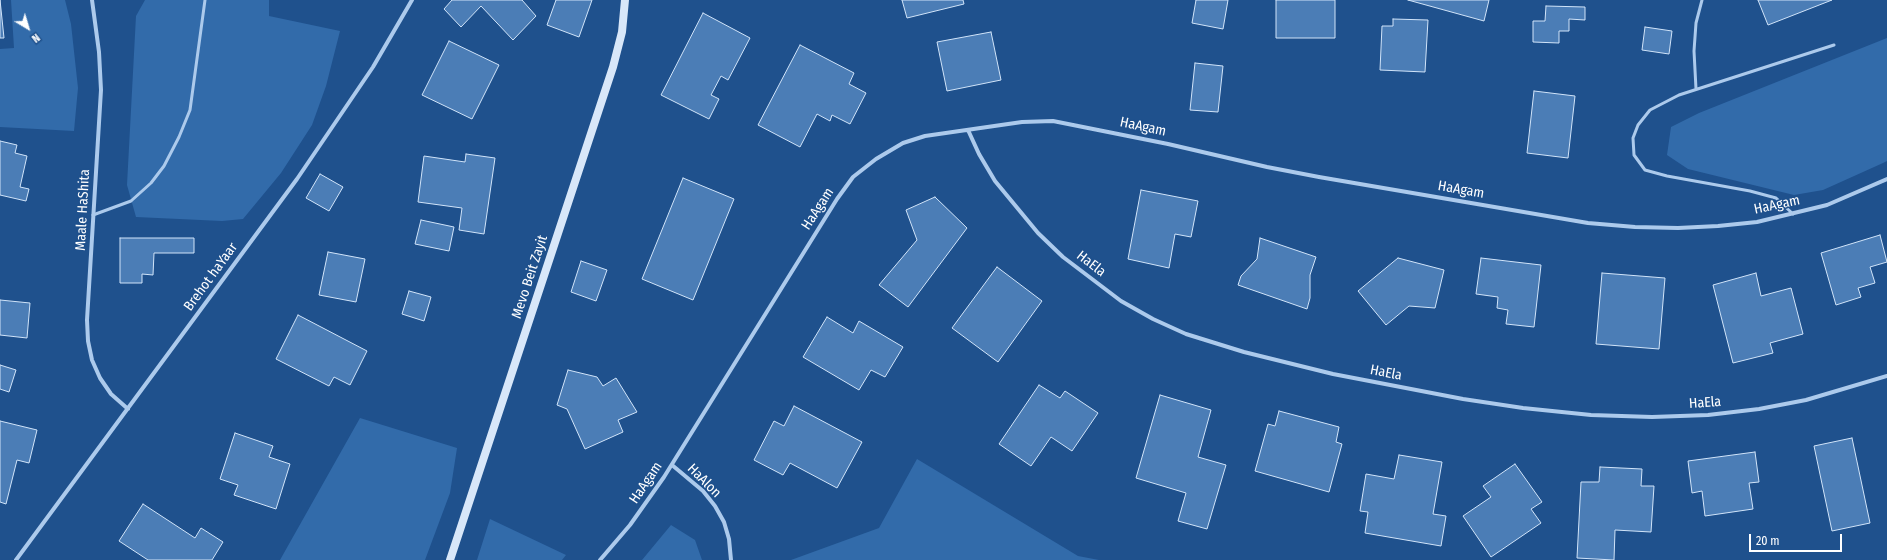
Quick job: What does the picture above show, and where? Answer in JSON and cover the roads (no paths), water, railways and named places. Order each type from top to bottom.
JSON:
[{"type":"street","name":"Maale HaShita","points":[[92,0],[98,46],[101,90],[87,320],[90,350],[96,369],[105,386],[128,409]]},
{"type":"street","name":"Brehot haYaar","points":[[16,560],[336,123],[373,67],[412,0]]},
{"type":"street","name":"Mevo Beit Zayit","points":[[450,560],[613,66],[622,32],[625,0]]},
{"type":"street","name":"HaAgam","points":[[600,560],[630,525],[672,465],[833,206],[854,177],[876,159],[903,143],[925,136],[1022,122],[1053,121],[1168,144],[1282,170],[1588,223],[1635,227],[1678,228],[1757,222],[1827,205],[1887,179]]},
{"type":"street","name":"HaEla","points":[[968,130],[979,154],[995,181],[1015,207],[1038,232],[1080,270],[1121,301],[1153,319],[1186,334],[1244,352],[1334,374],[1456,398],[1523,408],[1598,416],[1660,417],[1708,415],[1759,409],[1806,400],[1887,376]]},
{"type":"street","name":"HaAlon","points":[[672,465],[703,491],[715,506],[724,522],[729,539],[731,560]]},
{"type":"lane","points":[[93,215],[131,201],[151,183],[164,166],[176,143],[190,110],[205,0]]},
{"type":"lane","points":[[1696,90],[1694,51],[1696,23],[1702,0]]},
{"type":"lane","points":[[1793,214],[1776,198],[1750,191],[1667,176],[1645,170],[1634,156],[1634,138],[1638,125],[1650,110],[1679,95],[1834,45]]}]
